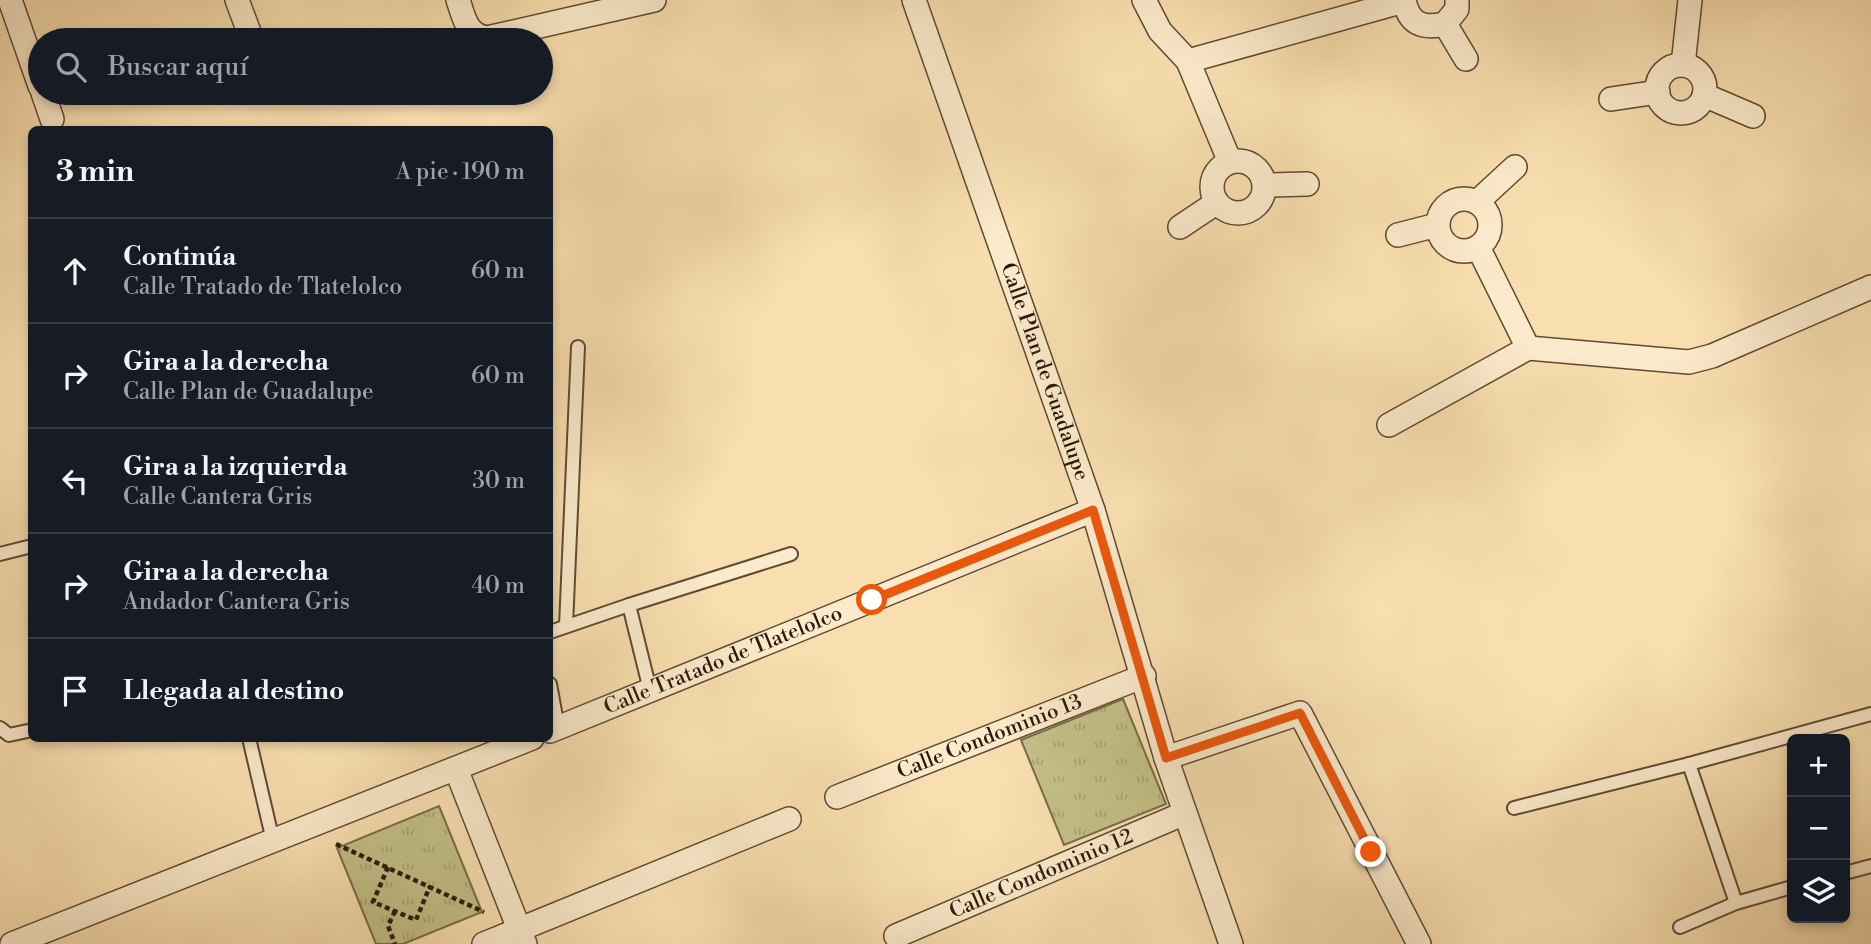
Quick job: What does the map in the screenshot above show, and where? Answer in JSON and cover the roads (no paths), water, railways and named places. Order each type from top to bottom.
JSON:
[{"type":"street","points":[[10,0],[28,52]]},
{"type":"street","points":[[237,0],[248,28]]},
{"type":"street","points":[[458,0],[468,28]]},
{"type":"street","points":[[533,28],[654,0]]},
{"type":"street","name":"Calle Plan de Guadalupe","points":[[915,0],[1093,510],[1166,758],[1231,944]]},
{"type":"street","points":[[1144,0],[1160,31],[1188,61],[1230,162]]},
{"type":"street","points":[[1188,61],[1404,0],[1408,16],[1416,24],[1428,28],[1445,24],[1457,9],[1457,0]]},
{"type":"street","points":[[1683,65],[1690,0]]},
{"type":"street","points":[[1445,24],[1466,59]]},
{"type":"street","points":[[1683,65],[1697,71],[1702,77],[1704,95],[1700,104],[1685,112],[1667,108],[1658,92],[1662,75],[1669,68],[1683,65]]},
{"type":"street","points":[[1611,99],[1658,92]]},
{"type":"street","points":[[1704,95],[1753,116]]},
{"type":"street","points":[[47,105],[52,120]]},
{"type":"street","points":[[1230,162],[1251,164],[1263,178],[1265,185],[1264,195],[1252,210],[1235,214],[1216,203],[1211,187],[1214,175],[1230,162]]},
{"type":"street","points":[[1477,202],[1515,167]]},
{"type":"street","points":[[1265,185],[1307,184]]},
{"type":"street","points":[[1455,199],[1477,202],[1487,211],[1491,224],[1488,238],[1478,247],[1465,251],[1451,248],[1441,239],[1437,225],[1440,214],[1455,199]]},
{"type":"street","points":[[1180,227],[1216,203]]},
{"type":"street","points":[[1398,235],[1437,225]]},
{"type":"street","points":[[1478,247],[1528,348]]},
{"type":"street","points":[[1389,425],[1528,348],[1689,362],[1712,356],[1871,287]]},
{"type":"street","name":"Calle Tratado de Tlatelolco","points":[[554,729],[1093,510]]},
{"type":"street","name":"Calle Condominio 13","points":[[837,797],[1144,676]]},
{"type":"street","points":[[1166,758],[1300,713],[1419,944]]},
{"type":"street","points":[[12,944],[522,742]]},
{"type":"street","points":[[456,769],[522,937]]},
{"type":"street","name":"Calle Condominio 12","points":[[896,936],[1185,813]]},
{"type":"street","points":[[484,944],[522,937],[789,819]]},
{"type":"lane","points":[[566,626],[578,347]]},
{"type":"lane","points":[[0,554],[28,547]]},
{"type":"lane","points":[[553,631],[791,554]]},
{"type":"lane","points":[[629,605],[650,690]]},
{"type":"lane","points":[[1514,808],[1871,714]]},
{"type":"lane","points":[[0,728],[9,735],[28,731]]},
{"type":"lane","points":[[250,742],[273,841]]},
{"type":"lane","points":[[1689,764],[1735,902]]},
{"type":"lane","points":[[1850,872],[1871,866]]},
{"type":"lane","points":[[1680,927],[1735,902],[1787,888]]}]
